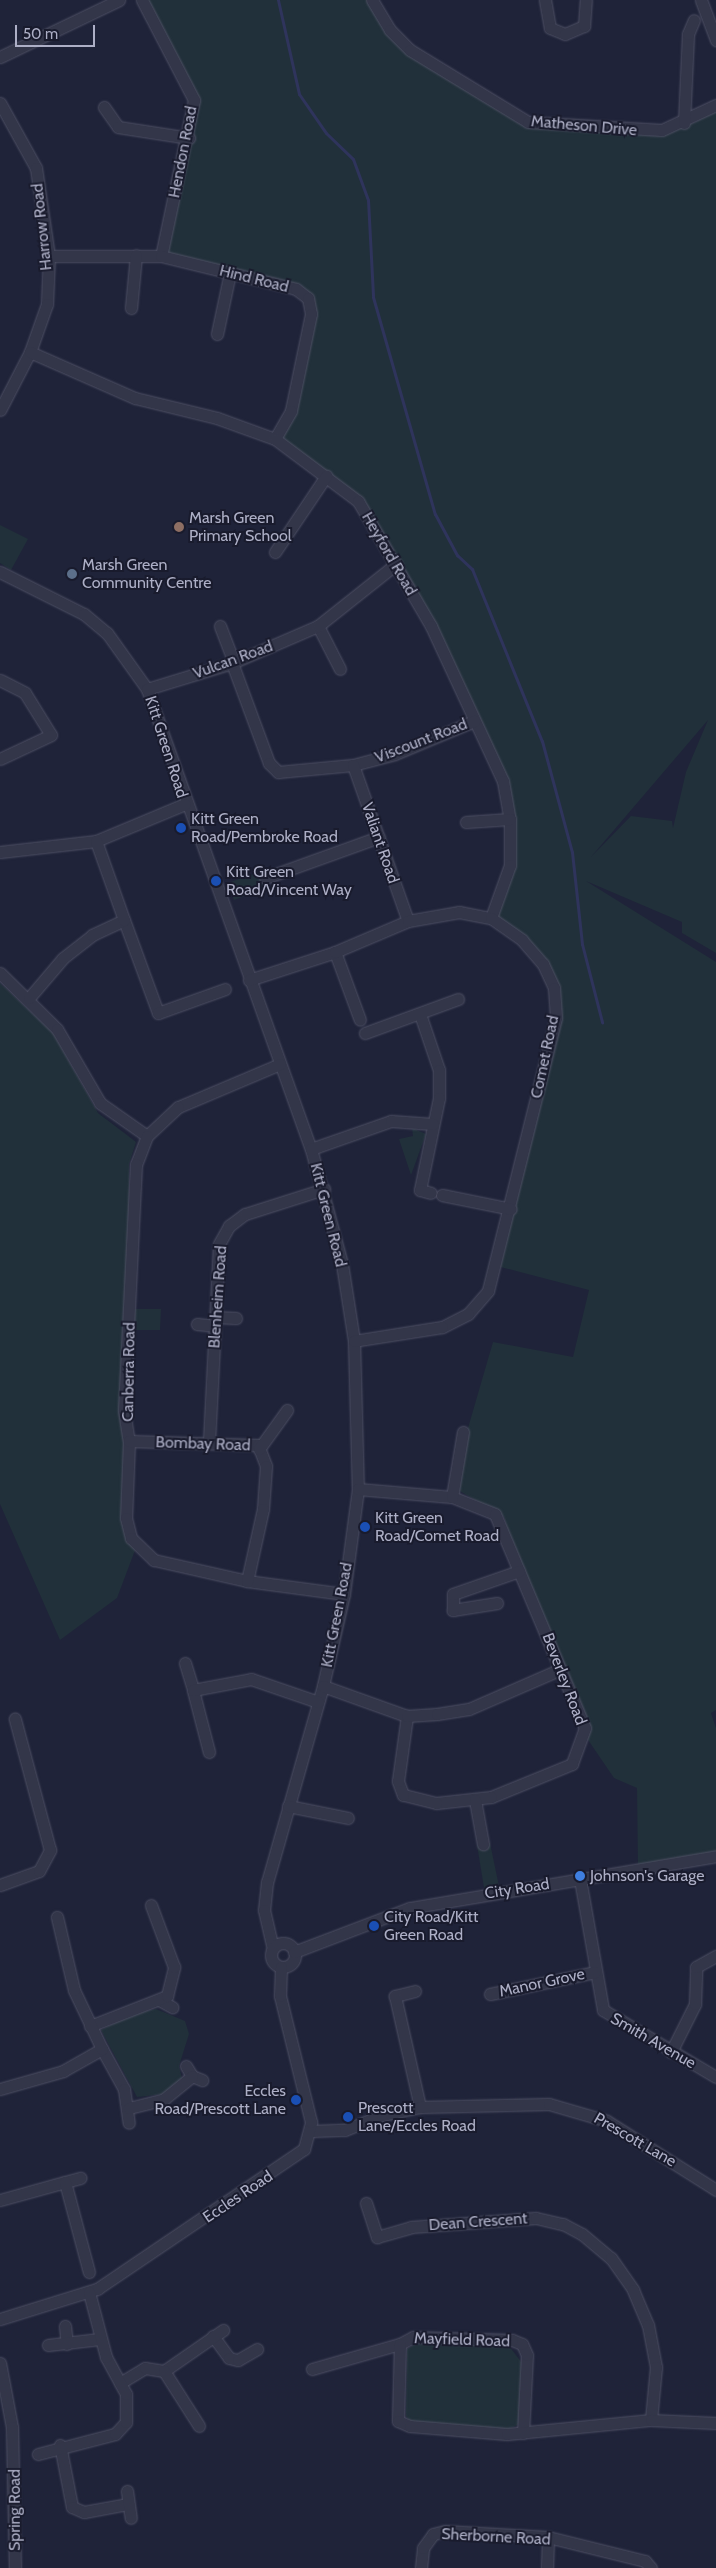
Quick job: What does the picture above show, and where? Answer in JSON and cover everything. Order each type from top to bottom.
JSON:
[{"type":"street","points":[[0,57],[119,0]]},
{"type":"street","name":"Hendon Road","points":[[142,0],[193,96],[189,138],[161,256]]},
{"type":"street","name":"Matheson Drive","points":[[372,0],[390,30],[410,50],[518,118],[636,131],[684,124],[716,105]]},
{"type":"street","points":[[544,0],[550,28],[565,34],[584,26],[586,0]]},
{"type":"street","points":[[701,0],[716,40]]},
{"type":"street","points":[[684,124],[688,34],[694,20]]},
{"type":"street","name":"Harrow Road","points":[[0,103],[36,168],[49,256],[47,304],[30,352],[0,410]]},
{"type":"street","points":[[104,107],[118,126],[189,138]]},
{"type":"street","points":[[131,308],[136,255]]},
{"type":"street","name":"Hind Road","points":[[49,256],[161,256],[296,289],[308,298],[311,314],[291,411],[275,439]]},
{"type":"street","points":[[217,334],[230,273]]},
{"type":"street","name":"Heyford Road","points":[[30,352],[135,398],[217,418],[275,439],[358,501],[435,634],[502,781],[510,819],[510,865],[491,918]]},
{"type":"street","points":[[275,552],[326,476]]},
{"type":"street","name":"Vulcan Road","points":[[147,689],[233,663],[318,626],[396,564]]},
{"type":"street","name":"Kitt Green Road","points":[[0,572],[84,614],[107,633],[147,689],[185,804],[324,1189],[354,1341],[358,1490],[344,1594],[323,1686],[288,1806],[264,1899],[273,1948]]},
{"type":"street","points":[[220,626],[233,663]]},
{"type":"street","points":[[318,626],[340,669]]},
{"type":"street","name":"Viscount Road","points":[[233,663],[269,763],[278,772],[353,765],[395,754],[474,721]]},
{"type":"street","points":[[0,680],[25,693],[51,735],[0,759]]},
{"type":"street","name":"Valiant Road","points":[[353,765],[408,921]]},
{"type":"street","points":[[0,852],[96,841],[185,804]]},
{"type":"street","points":[[466,822],[510,819]]},
{"type":"street","points":[[265,878],[379,837]]},
{"type":"street","points":[[96,841],[158,1013],[225,989]]},
{"type":"street","name":"Comet Road","points":[[249,980],[335,952],[408,921],[459,912],[491,918],[522,940],[543,964],[554,988],[556,1018],[496,1272],[488,1290],[468,1314],[442,1327],[354,1341]]},
{"type":"street","points":[[29,998],[63,958],[92,935],[124,920]]},
{"type":"street","points":[[335,952],[360,1020]]},
{"type":"street","points":[[0,973],[29,998],[57,1029],[100,1103],[147,1136]]},
{"type":"street","points":[[365,1033],[458,999]]},
{"type":"street","points":[[420,1014],[439,1070],[439,1098],[420,1190],[511,1209]]},
{"type":"street","name":"Canberra Road","points":[[280,1064],[178,1107],[147,1136],[141,1167],[124,1411],[129,1441],[126,1518],[131,1538],[139,1549],[154,1560],[247,1581],[344,1594]]},
{"type":"street","points":[[311,1149],[391,1121],[433,1124]]},
{"type":"street","name":"Blenheim Road","points":[[209,1442],[219,1244],[229,1226],[245,1214],[324,1189]]},
{"type":"street","points":[[197,1324],[236,1318]]},
{"type":"street","points":[[259,1449],[287,1410]]},
{"type":"street","points":[[452,1497],[463,1432]]},
{"type":"street","name":"Bombay Road","points":[[129,1441],[209,1442],[259,1449],[266,1466],[263,1509],[247,1581]]},
{"type":"street","name":"Beverley Road","points":[[358,1490],[452,1497],[495,1514],[585,1728],[572,1764],[475,1800],[436,1803],[403,1795],[398,1781],[407,1716]]},
{"type":"street","points":[[497,1603],[453,1610],[453,1594],[519,1571]]},
{"type":"street","points":[[185,1663],[209,1752]]},
{"type":"street","points":[[323,1686],[407,1716],[469,1709],[561,1669]]},
{"type":"street","points":[[193,1690],[251,1678],[318,1702]]},
{"type":"street","points":[[0,1885],[39,1871],[50,1850],[15,1718]]},
{"type":"street","points":[[475,1800],[484,1844]]},
{"type":"street","points":[[288,1806],[348,1818]]},
{"type":"street","name":"City Road","points":[[294,1952],[410,1908],[716,1856]]},
{"type":"street","name":"Smith Avenue","points":[[580,1879],[595,1972],[606,2015],[716,2077]]},
{"type":"street","points":[[90,2026],[118,2012],[161,2001],[170,1990],[174,1967],[151,1905]]},
{"type":"street","points":[[57,1917],[74,1990],[129,2108],[130,2123]]},
{"type":"street","points":[[286,1943],[294,1952],[291,1964],[281,1967],[272,1960],[273,1948],[286,1943]]},
{"type":"street","points":[[672,2052],[695,2004],[696,1967],[716,1956]]},
{"type":"street","points":[[281,1967],[280,1996],[311,2131]]},
{"type":"street","name":"Manor Grove","points":[[490,1994],[595,1972]]},
{"type":"street","points":[[415,1991],[395,1996],[420,2107]]},
{"type":"street","points":[[161,2001],[172,2008]]},
{"type":"street","points":[[0,2087],[63,2071],[102,2049]]},
{"type":"street","points":[[129,2108],[164,2099],[193,2074]]},
{"type":"street","name":"Prescott Lane","points":[[311,2131],[345,2130],[382,2115],[420,2107],[514,2102],[586,2112],[630,2133],[716,2190]]},
{"type":"street","name":"Eccles Road","points":[[0,2319],[89,2292],[288,2164],[304,2149],[311,2131]]},
{"type":"street","points":[[0,2200],[80,2178]]},
{"type":"street","points":[[65,2182],[89,2272]]},
{"type":"street","name":"Dean Crescent","points":[[366,2203],[378,2237],[411,2227],[536,2218],[582,2234],[611,2258],[633,2290],[648,2325],[656,2367],[651,2420]]},
{"type":"street","points":[[72,2255],[84,2252]]},
{"type":"street","points":[[38,2454],[60,2445],[120,2431],[128,2408],[120,2383],[100,2339],[89,2292]]},
{"type":"street","points":[[65,2326],[67,2344]]},
{"type":"street","points":[[120,2383],[145,2368],[164,2371],[218,2333],[229,2358],[238,2360],[257,2349]]},
{"type":"street","name":"Mayfield Road","points":[[524,2433],[527,2355],[522,2344],[512,2340],[412,2336],[400,2344],[398,2421],[410,2426],[474,2433],[524,2433],[651,2420],[716,2423]]},
{"type":"street","points":[[48,2345],[100,2339]]},
{"type":"street","points":[[312,2369],[400,2344]]},
{"type":"street","name":"Spring Road","points":[[0,2363],[12,2427],[15,2568]]},
{"type":"street","points":[[164,2371],[199,2426]]},
{"type":"street","points":[[60,2445],[68,2498],[75,2510],[128,2504]]},
{"type":"street","points":[[127,2491],[131,2518]]},
{"type":"street","name":"Sherborne Road","points":[[421,2568],[423,2548],[433,2534],[445,2531],[548,2538],[645,2561],[651,2568]]},
{"type":"street","points":[[546,2568],[548,2538]]},
{"type":"shaded area","points":[[142,0],[375,0],[390,30],[528,122],[672,128],[695,122],[716,109],[716,953],[682,933],[682,922],[586,881],[716,962],[716,1710],[711,1713],[716,1728],[716,1856],[638,1869],[637,1788],[614,1778],[584,1734],[519,1571],[504,1517],[458,1490],[468,1428],[493,1342],[573,1357],[589,1290],[497,1266],[556,1018],[543,964],[491,918],[510,865],[503,781],[396,564],[358,501],[275,439],[291,411],[308,298],[161,256],[193,96]],"holes":[[[708,720],[686,772],[673,828],[672,821],[631,816],[591,857]]]},
{"type":"shaded area","points":[[0,525],[28,539],[11,570],[0,563]]},
{"type":"shaded area","points":[[260,871],[266,888],[234,900],[228,883]]},
{"type":"shaded area","points":[[0,983],[53,1033],[98,1113],[136,1142],[129,1164],[130,1309],[161,1309],[160,1330],[130,1330],[127,1511],[137,1545],[117,1598],[60,1640],[0,1504]]},
{"type":"shaded area","points":[[412,1128],[426,1134],[411,1175],[399,1139],[413,1136]]},
{"type":"shaded area","points":[[490,1843],[500,1891],[485,1894],[477,1845]]},
{"type":"shaded area","points":[[156,2009],[185,2021],[189,2034],[179,2066],[182,2078],[165,2094],[137,2097],[101,2030],[132,2014]]},
{"type":"shaded area","points":[[417,2343],[509,2346],[522,2363],[519,2424],[506,2431],[411,2423],[406,2416],[407,2349]]},
{"type":"waterway","points":[[278,0],[299,94],[326,133],[353,159],[368,200],[373,297],[435,514],[457,555],[472,569],[542,741],[572,852],[582,944],[602,1022]]},
{"type":"place","name":"Marsh Green Primary School","points":[[179,527]]},
{"type":"place","name":"Marsh Green Community Centre","points":[[72,574]]},
{"type":"place","name":"Kitt Green Road/Pembroke Road","points":[[181,828]]},
{"type":"place","name":"Kitt Green Road/Vincent Way","points":[[216,881]]},
{"type":"place","name":"Kitt Green Road/Comet Road","points":[[365,1527]]},
{"type":"place","name":"Johnson's Garage","points":[[580,1876]]},
{"type":"place","name":"City Road/Kitt Green Road","points":[[374,1926]]},
{"type":"place","name":"Eccles Road/Prescott Lane","points":[[296,2100]]},
{"type":"place","name":"Prescott Lane/Eccles Road","points":[[348,2117]]}]
